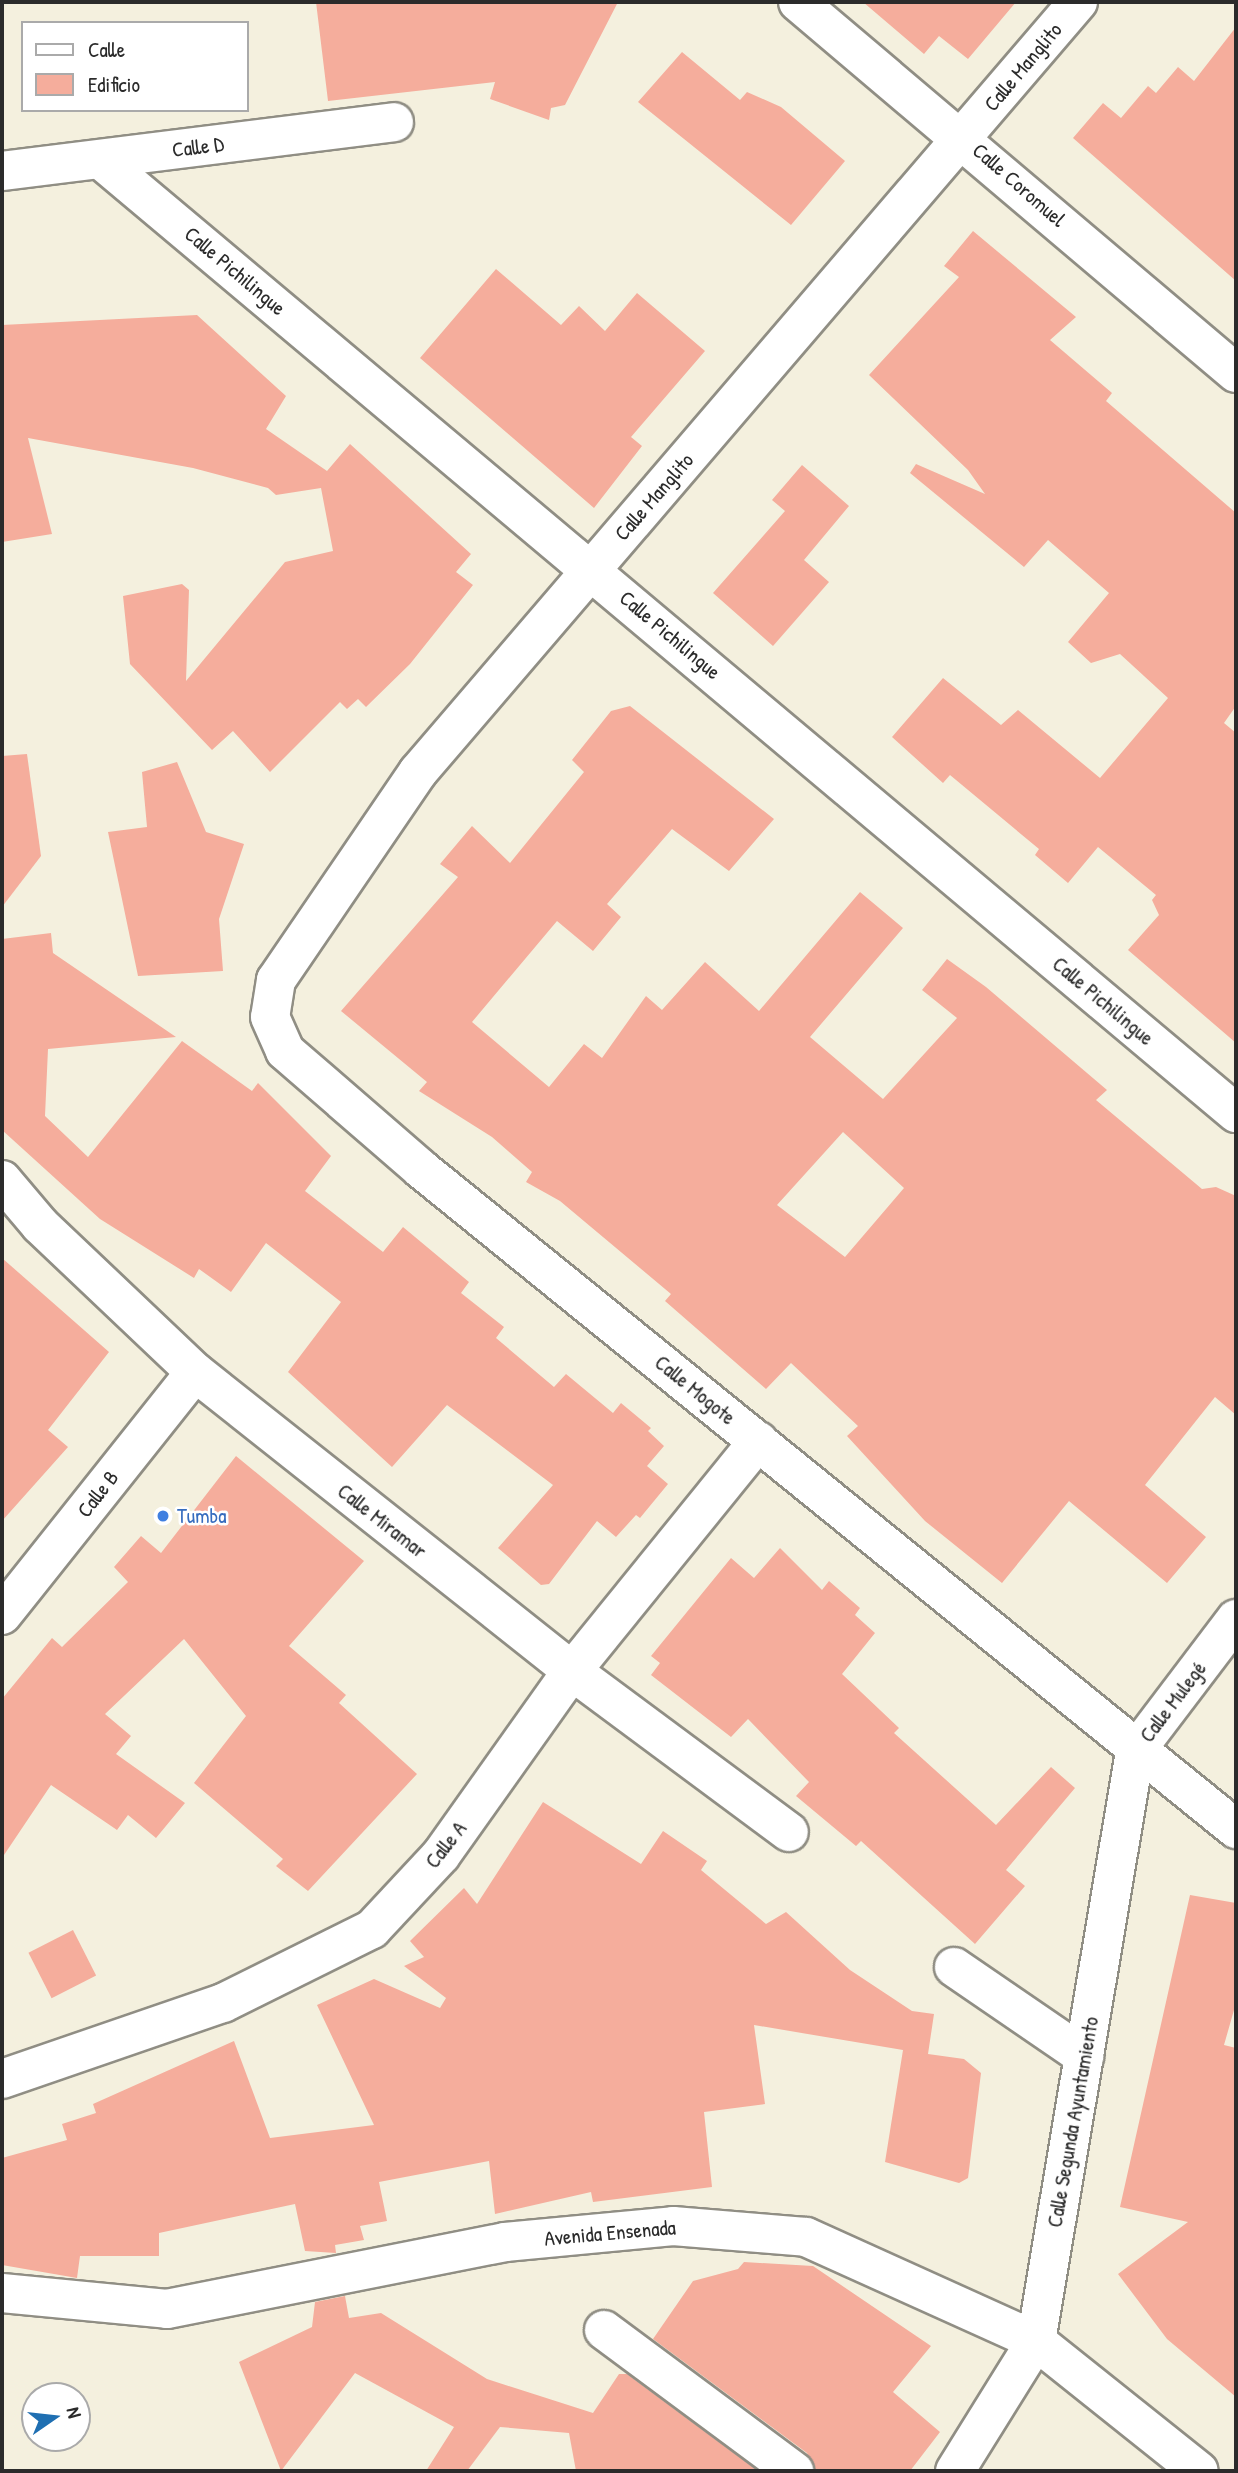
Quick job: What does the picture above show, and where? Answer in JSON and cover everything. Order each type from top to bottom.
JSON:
[{"type":"street","name":"Calle Coromuel","points":[[798,2],[964,137],[1236,373]]},
{"type":"street","name":"Calle Manglito","points":[[270,1017],[276,980],[418,772],[1078,2]]},
{"type":"street","name":"Calle D","points":[[2,171],[394,122]]},
{"type":"street","name":"Calle Pichilingue","points":[[101,160],[592,569],[1236,1113]]},
{"type":"street","name":"Calle Mogote","points":[[270,1017],[285,1051],[1135,1752],[1236,1829]]},
{"type":"street","name":"Calle Miramar","points":[[2,1180],[40,1225],[195,1372],[572,1671],[789,1832]]},
{"type":"street","name":"Calle B","points":[[2,1615],[195,1372]]},
{"type":"street","name":"Calle A","points":[[2,2078],[223,2003],[372,1929],[441,1855],[572,1671],[758,1440]]},
{"type":"street","name":"Calle Mulegé","points":[[1135,1752],[1236,1619]]},
{"type":"street","name":"Calle Segunda Ayuntamiento","points":[[955,2471],[1036,2341],[1135,1752]]},
{"type":"street","points":[[954,1967],[1084,2056]]},
{"type":"street","name":"Avenida Ensenada","points":[[2,2293],[167,2309],[505,2242],[673,2225],[806,2237],[1036,2341],[1199,2471]]},
{"type":"street","points":[[604,2330],[794,2471]]},
{"type":"building","points":[[316,2],[618,2],[565,105],[551,108],[549,120],[490,99],[495,82],[328,101]]},
{"type":"building","points":[[863,2],[1016,2],[968,59],[939,36],[924,54]]},
{"type":"building","points":[[1236,27],[1236,281],[1073,138],[1103,103],[1121,118],[1148,86],[1156,93],[1178,67],[1194,81]]},
{"type":"building","points":[[682,52],[740,100],[747,92],[781,107],[845,161],[791,225],[638,102]]},
{"type":"building","points":[[973,231],[1076,317],[1050,340],[1112,393],[1106,401],[1236,513],[1236,706],[1224,723],[1236,733],[1236,1043],[1128,950],[1159,915],[1152,900],[1156,895],[1098,847],[1068,883],[1035,855],[1039,849],[950,775],[943,783],[892,737],[943,678],[1001,725],[1018,710],[1100,778],[1168,698],[1120,654],[1091,663],[1068,642],[1109,593],[1048,540],[1024,567],[910,473],[916,464],[985,494],[968,470],[869,375],[959,277],[944,266]]},
{"type":"building","points":[[496,269],[561,325],[579,306],[605,331],[637,293],[705,351],[631,437],[642,446],[594,508],[420,358]]},
{"type":"building","points":[[197,315],[286,396],[266,429],[327,471],[350,444],[471,554],[456,572],[473,585],[410,664],[366,707],[358,699],[347,709],[340,702],[270,772],[233,731],[212,750],[130,664],[123,596],[182,584],[189,590],[186,681],[285,562],[333,551],[321,488],[276,495],[268,488],[193,468],[28,438],[52,534],[2,542],[2,325]]},
{"type":"building","points":[[802,465],[849,506],[804,560],[829,582],[773,646],[713,593],[785,511],[772,500]]},
{"type":"building","points":[[630,706],[774,819],[729,871],[672,829],[607,904],[621,917],[593,951],[557,921],[472,1022],[549,1087],[584,1044],[602,1058],[646,996],[662,1010],[705,962],[759,1011],[860,892],[903,928],[810,1037],[883,1099],[957,1018],[922,990],[947,959],[986,987],[1107,1090],[1096,1100],[1202,1189],[1216,1187],[1236,1196],[1236,1415],[1215,1397],[1145,1485],[1206,1537],[1167,1583],[1069,1501],[1002,1583],[925,1521],[847,1436],[858,1426],[791,1363],[766,1389],[665,1301],[671,1294],[560,1201],[526,1182],[532,1172],[492,1137],[419,1091],[427,1082],[341,1011],[458,877],[440,864],[472,826],[510,863],[584,772],[572,760],[611,711]],"holes":[[[843,1132],[904,1188],[845,1257],[777,1205]]]},
{"type":"building","points":[[27,754],[41,856],[2,907],[2,756]]},
{"type":"building","points":[[177,762],[206,832],[244,844],[219,919],[223,971],[138,976],[108,832],[147,827],[142,772]]},
{"type":"building","points":[[51,933],[53,953],[176,1037],[48,1049],[45,1116],[88,1157],[182,1041],[252,1091],[258,1083],[331,1156],[305,1191],[383,1252],[403,1227],[469,1282],[461,1293],[504,1327],[496,1338],[554,1387],[566,1374],[613,1413],[621,1403],[651,1428],[648,1431],[664,1446],[647,1466],[668,1484],[640,1518],[636,1515],[616,1537],[597,1521],[549,1584],[541,1585],[498,1548],[553,1485],[447,1405],[392,1467],[288,1372],[341,1302],[266,1243],[231,1292],[199,1269],[194,1278],[100,1219],[2,1130],[2,939]]},
{"type":"building","points":[[2,1258],[109,1352],[48,1430],[68,1447],[2,1521]]},
{"type":"building","points":[[236,1456],[364,1561],[289,1646],[346,1695],[339,1703],[417,1774],[308,1891],[276,1866],[283,1859],[194,1783],[246,1716],[184,1639],[105,1714],[131,1736],[116,1754],[185,1803],[156,1838],[128,1815],[117,1830],[51,1785],[2,1858],[2,1699],[52,1638],[62,1647],[128,1582],[114,1567],[141,1536],[161,1553]]},
{"type":"building","points":[[780,1548],[822,1590],[829,1581],[860,1608],[855,1615],[875,1633],[842,1674],[899,1728],[894,1733],[996,1825],[1051,1767],[1075,1788],[1006,1870],[1025,1886],[975,1944],[861,1841],[856,1846],[796,1796],[809,1782],[748,1719],[731,1737],[651,1675],[660,1663],[651,1656],[731,1558],[754,1578]]},
{"type":"building","points":[[543,1802],[641,1864],[663,1831],[707,1861],[701,1870],[766,1924],[786,1912],[850,1970],[912,2011],[934,2014],[928,2054],[964,2059],[981,2073],[968,2178],[959,2183],[885,2162],[903,2050],[754,2025],[765,2104],[704,2112],[712,2187],[593,2202],[591,2192],[495,2214],[489,2161],[379,2182],[387,2221],[360,2226],[364,2240],[335,2245],[336,2253],[305,2251],[295,2204],[159,2233],[159,2256],[80,2256],[77,2278],[2,2265],[2,2158],[67,2140],[62,2124],[96,2113],[93,2104],[234,2041],[270,2138],[374,2125],[317,2005],[374,1979],[440,2008],[446,1998],[404,1966],[424,1957],[410,1941],[464,1888],[477,1904]]},
{"type":"building","points":[[1190,1895],[1236,1903],[1236,2003],[1224,2045],[1236,2048],[1236,2397],[1167,2339],[1118,2274],[1188,2222],[1120,2207]]},
{"type":"building","points":[[73,1930],[96,1975],[52,1998],[28,1953]]},
{"type":"building","points":[[744,2262],[813,2266],[931,2346],[893,2392],[940,2432],[910,2471],[815,2471],[807,2453],[653,2339],[693,2281],[738,2269]]},
{"type":"building","points":[[345,2296],[349,2318],[381,2313],[487,2379],[593,2413],[619,2374],[627,2374],[758,2471],[576,2471],[569,2433],[500,2427],[467,2471],[426,2471],[454,2427],[355,2373],[281,2471],[239,2362],[312,2327],[315,2302]]},
{"type":"place","name":"Tumba","points":[[163,1516]]}]
